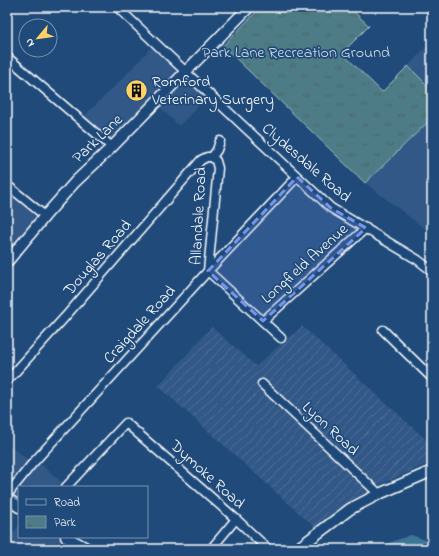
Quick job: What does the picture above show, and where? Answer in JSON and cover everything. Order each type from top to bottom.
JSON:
[{"type":"street","name":"Clydesdale Road","points":[[117,7],[188,75],[225,114],[332,208],[418,260],[432,271]]},
{"type":"street","name":"Park Lane","points":[[7,262],[44,216],[75,182],[188,75],[249,7]]},
{"type":"street","points":[[7,57],[112,147]]},
{"type":"street","name":"Allandale Road","points":[[220,141],[217,150],[212,157],[216,161],[218,168],[208,271],[281,338]]},
{"type":"street","name":"Douglas Road","points":[[7,381],[65,318],[201,160],[207,157],[212,157]]},
{"type":"street","name":"Craigdale Road","points":[[7,495],[32,464],[297,176]]},
{"type":"street","points":[[7,185],[44,216]]},
{"type":"street","name":"Longfield Avenue","points":[[263,321],[366,228]]},
{"type":"street","points":[[383,330],[432,378]]},
{"type":"street","name":"Lyon Road","points":[[262,384],[379,494]]},
{"type":"street","name":"Dymoke Road","points":[[67,486],[126,422],[268,549]]},
{"type":"street","points":[[297,549],[350,509],[379,494],[432,471]]},
{"type":"street","points":[[7,498],[18,506]]},
{"type":"street","points":[[211,549],[236,519]]},
{"type":"street","points":[[68,538],[84,548]]},
{"type":"highlighted area","points":[[297,177],[331,208],[366,228],[263,321],[208,271]]},
{"type":"shaded area","points":[[432,41],[432,90],[408,66]]},
{"type":"shaded area","points":[[155,43],[209,95],[179,126],[156,103],[112,147],[80,120],[122,79]]},
{"type":"shaded area","points":[[432,118],[432,234],[365,183]]},
{"type":"shaded area","points":[[7,193],[38,218],[7,255]]},
{"type":"shaded area","points":[[302,326],[432,445],[432,462],[381,484],[319,531],[158,386],[212,327],[256,366]]},
{"type":"shaded area","points":[[7,443],[27,459],[42,465],[66,486],[18,486],[18,506],[7,498]]},
{"type":"shaded area","points":[[18,526],[18,538],[64,538],[58,549],[7,549],[7,543]]},
{"type":"green space","name":"Park Lane Recreation Ground","points":[[261,7],[349,7],[369,26],[342,53],[382,92],[408,66],[432,90],[432,118],[365,183],[223,46]]},
{"type":"waterway","points":[[390,549],[411,541],[430,549]]},
{"type":"place","name":"Romford Veterinary Surgery","points":[[136,91]]}]
